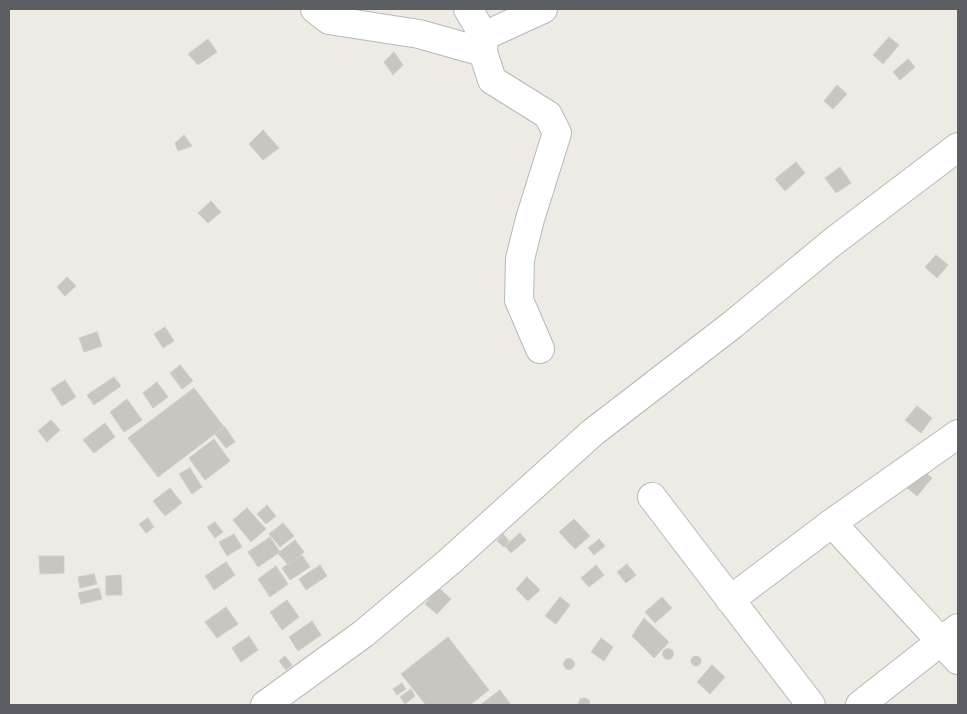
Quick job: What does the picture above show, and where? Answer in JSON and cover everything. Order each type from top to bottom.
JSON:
[{"type":"street","points":[[316,9],[329,20],[484,44],[543,9]]},
{"type":"street","points":[[468,9],[484,44],[492,80],[548,115],[557,133],[530,219],[520,259],[519,300],[540,349]]},
{"type":"street","points":[[265,705],[363,634],[449,562],[592,433],[732,325],[834,241],[958,147]]},
{"type":"street","points":[[730,600],[958,434]]},
{"type":"street","points":[[652,497],[811,705]]},
{"type":"street","points":[[832,524],[952,643],[860,705]]},
{"type":"building","points":[[889,37],[899,45],[883,64],[873,55]]},
{"type":"building","points":[[208,39],[217,52],[198,65],[188,54]]},
{"type":"building","points":[[394,52],[403,65],[393,75],[384,62]]},
{"type":"building","points":[[908,59],[915,67],[900,80],[893,72]]},
{"type":"building","points":[[837,85],[847,94],[833,109],[824,101]]},
{"type":"building","points":[[263,130],[279,148],[263,160],[249,144]]},
{"type":"building","points":[[184,135],[192,146],[178,151],[175,143]]},
{"type":"building","points":[[796,162],[805,173],[785,191],[775,179]]},
{"type":"building","points":[[840,167],[851,183],[836,193],[825,178]]},
{"type":"building","points":[[211,201],[221,212],[208,223],[198,213]]},
{"type":"building","points":[[936,255],[948,265],[937,278],[925,267]]},
{"type":"building","points":[[67,277],[76,286],[65,296],[57,287]]},
{"type":"building","points":[[165,327],[174,341],[163,348],[154,334]]},
{"type":"building","points":[[97,332],[102,346],[84,352],[79,338]]},
{"type":"building","points":[[180,365],[193,381],[182,389],[170,373]]},
{"type":"building","points":[[114,377],[121,386],[94,405],[87,395]]},
{"type":"building","points":[[65,380],[76,397],[62,406],[51,389]]},
{"type":"building","points":[[157,382],[168,397],[153,408],[143,393]]},
{"type":"building","points":[[194,388],[224,427],[158,477],[128,438]]},
{"type":"building","points":[[127,399],[142,420],[124,432],[110,412]]},
{"type":"building","points":[[917,406],[932,418],[921,433],[905,420]]},
{"type":"building","points":[[51,420],[60,430],[47,442],[38,431]]},
{"type":"building","points":[[105,423],[115,437],[94,453],[83,440]]},
{"type":"building","points":[[225,427],[235,442],[226,448],[215,434]]},
{"type":"building","points":[[214,439],[230,461],[205,480],[189,458]]},
{"type":"building","points":[[190,468],[202,487],[192,494],[179,474]]},
{"type":"building","points":[[921,469],[932,478],[917,496],[906,487]]},
{"type":"building","points":[[170,488],[182,503],[165,516],[153,501]]},
{"type":"building","points":[[267,505],[276,516],[266,524],[257,514]]},
{"type":"building","points":[[247,508],[266,529],[251,542],[233,520]]},
{"type":"building","points":[[148,518],[154,527],[146,533],[139,524]]},
{"type":"building","points":[[574,519],[590,536],[575,549],[559,532]]},
{"type":"building","points":[[215,522],[223,532],[215,538],[207,527]]},
{"type":"building","points":[[283,523],[294,536],[280,547],[269,534]]},
{"type":"building","points":[[520,533],[526,540],[511,553],[505,546]]},
{"type":"building","points":[[234,534],[242,547],[227,556],[219,542]]},
{"type":"building","points":[[503,534],[509,541],[504,547],[497,541]]},
{"type":"building","points":[[270,537],[280,552],[258,567],[248,552]]},
{"type":"building","points":[[599,539],[605,546],[594,555],[588,548]]},
{"type":"building","points":[[295,540],[304,552],[288,565],[278,553]]},
{"type":"building","points":[[302,555],[310,567],[290,580],[282,568]]},
{"type":"building","points":[[39,556],[64,556],[64,573],[40,574]]},
{"type":"building","points":[[226,562],[235,575],[214,590],[205,576]]},
{"type":"building","points":[[627,564],[636,575],[626,583],[617,572]]},
{"type":"building","points":[[320,565],[327,576],[306,590],[299,579]]},
{"type":"building","points":[[596,565],[604,575],[589,587],[581,578]]},
{"type":"building","points":[[276,566],[288,584],[270,597],[258,579]]},
{"type":"building","points":[[94,574],[97,584],[80,588],[78,577]]},
{"type":"building","points":[[121,575],[122,595],[106,595],[106,576]]},
{"type":"building","points":[[527,577],[540,590],[528,601],[516,589]]},
{"type":"building","points":[[99,588],[102,599],[81,604],[78,593]]},
{"type":"building","points":[[439,588],[451,599],[437,614],[425,604]]},
{"type":"building","points":[[560,597],[570,605],[556,624],[545,616]]},
{"type":"building","points":[[662,597],[672,608],[655,623],[645,612]]},
{"type":"building","points":[[287,600],[299,617],[282,630],[270,612]]},
{"type":"building","points":[[226,607],[238,624],[217,638],[205,622]]},
{"type":"building","points":[[644,618],[669,642],[654,658],[632,636]]},
{"type":"building","points":[[312,621],[321,635],[298,651],[289,637]]},
{"type":"building","points":[[249,636],[258,650],[241,662],[232,648]]},
{"type":"building","points":[[448,637],[489,690],[470,705],[426,705],[401,674]]},
{"type":"building","points":[[601,638],[613,647],[604,661],[591,652]]},
{"type":"building","points":[[668,648],[674,654],[668,660],[662,654]]},
{"type":"building","points":[[285,656],[292,665],[286,670],[279,661]]},
{"type":"building","points":[[694,656],[698,656],[701,661],[700,665],[694,666],[691,663],[691,659]]},
{"type":"building","points":[[569,658],[575,664],[569,670],[563,664]]},
{"type":"building","points":[[712,665],[725,677],[710,694],[697,682]]},
{"type":"building","points":[[402,683],[406,689],[397,695],[393,689]]},
{"type":"building","points":[[411,689],[415,696],[405,704],[400,697]]},
{"type":"building","points":[[500,690],[511,705],[480,705]]},
{"type":"building","points":[[585,698],[589,700],[590,705],[578,705],[580,699]]}]
